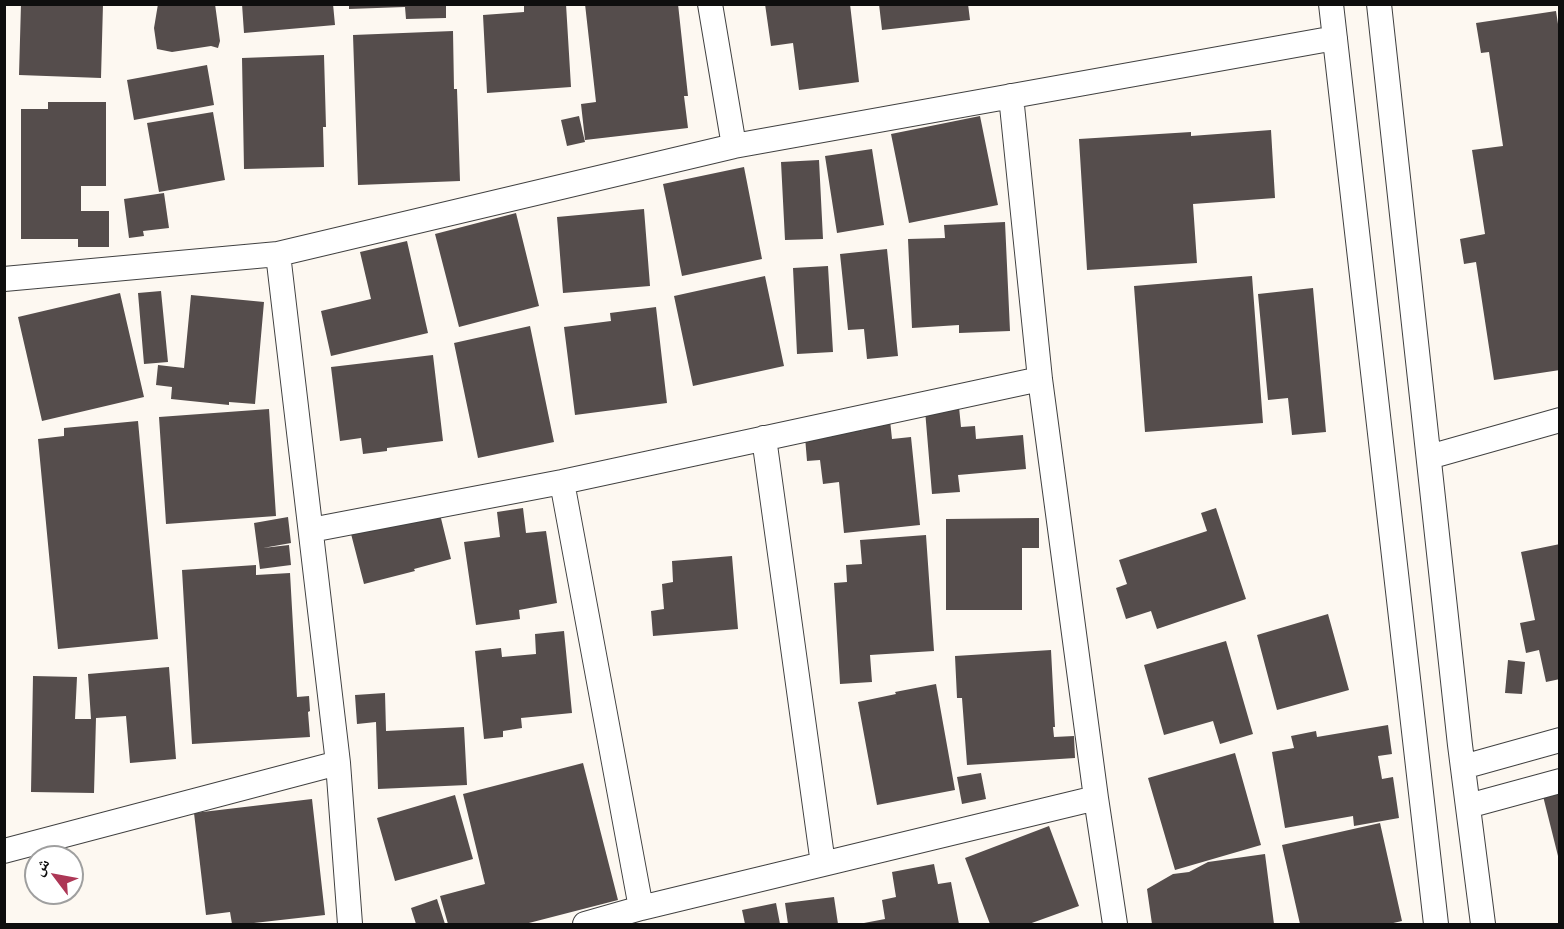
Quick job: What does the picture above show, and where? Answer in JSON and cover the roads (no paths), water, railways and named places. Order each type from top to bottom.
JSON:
[{"type":"street","points":[[710,4],[734,146]]},
{"type":"street","points":[[1331,4],[1436,924]]},
{"type":"street","points":[[1379,4],[1463,767],[1483,924]]},
{"type":"street","points":[[4,279],[278,254],[734,146],[1335,38]]},
{"type":"street","points":[[1011,96],[1040,379],[1115,924]]},
{"type":"street","points":[[278,254],[338,763],[350,924]]},
{"type":"street","points":[[311,530],[562,482],[1040,379]]},
{"type":"street","points":[[1429,457],[1560,420]]},
{"type":"street","points":[[764,438],[823,864]]},
{"type":"street","points":[[562,482],[641,908]]},
{"type":"street","points":[[1463,767],[1560,740]]},
{"type":"street","points":[[4,851],[338,763]]},
{"type":"street","points":[[1468,806],[1560,781]]},
{"type":"street","points":[[585,924],[641,908],[1096,798]]}]
